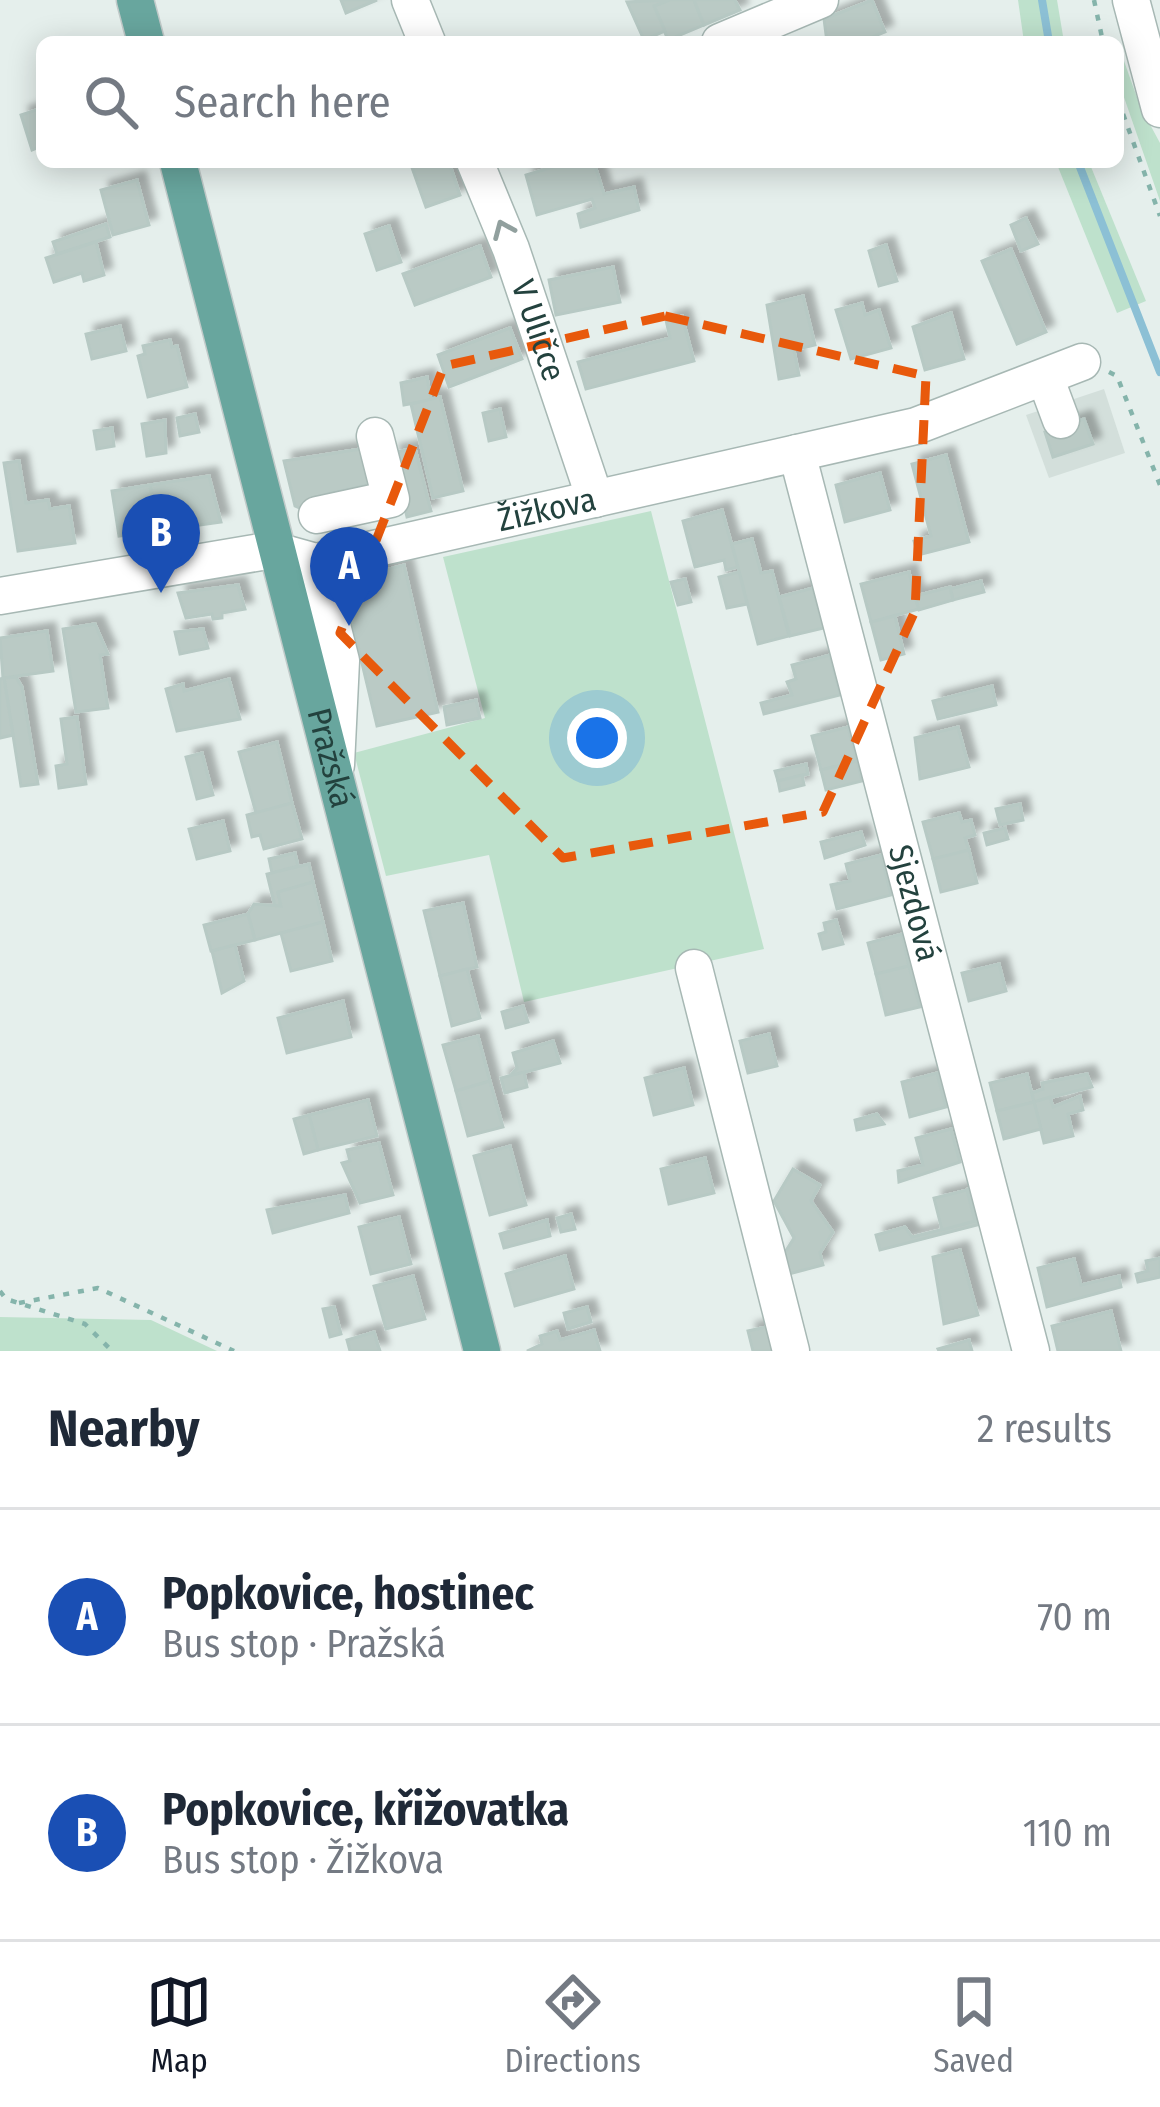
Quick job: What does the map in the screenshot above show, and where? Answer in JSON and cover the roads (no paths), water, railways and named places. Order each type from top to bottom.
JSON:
[{"type":"main road","points":[[135,0],[144,36]]},
{"type":"main road","name":"Pražská","points":[[179,168],[273,550],[482,1351]]},
{"type":"street","points":[[410,0],[425,36]]},
{"type":"street","points":[[734,36],[820,0]]},
{"type":"street","points":[[1131,0],[1160,109]]},
{"type":"street","name":"V Uličce","points":[[478,168],[512,249],[595,499]]},
{"type":"street","name":"Žižkova","points":[[0,596],[273,550],[316,562],[957,414],[1082,362]]},
{"type":"street","points":[[1045,377],[1061,420]]},
{"type":"street","points":[[317,515],[391,499],[375,436]]},
{"type":"street","name":"Sjezdová","points":[[797,453],[1031,1351]]},
{"type":"street","points":[[378,502],[389,545]]},
{"type":"street","points":[[316,562],[341,661],[335,787]]},
{"type":"street","points":[[694,968],[791,1351]]},
{"type":"waterway","points":[[1042,0],[1048,36]]},
{"type":"waterway","points":[[1080,168],[1160,372]]},
{"type":"place","name":"Popkovice, křižovatka","points":[[161,593]]},
{"type":"place","name":"Popkovice, hostinec","points":[[349,626]]}]
